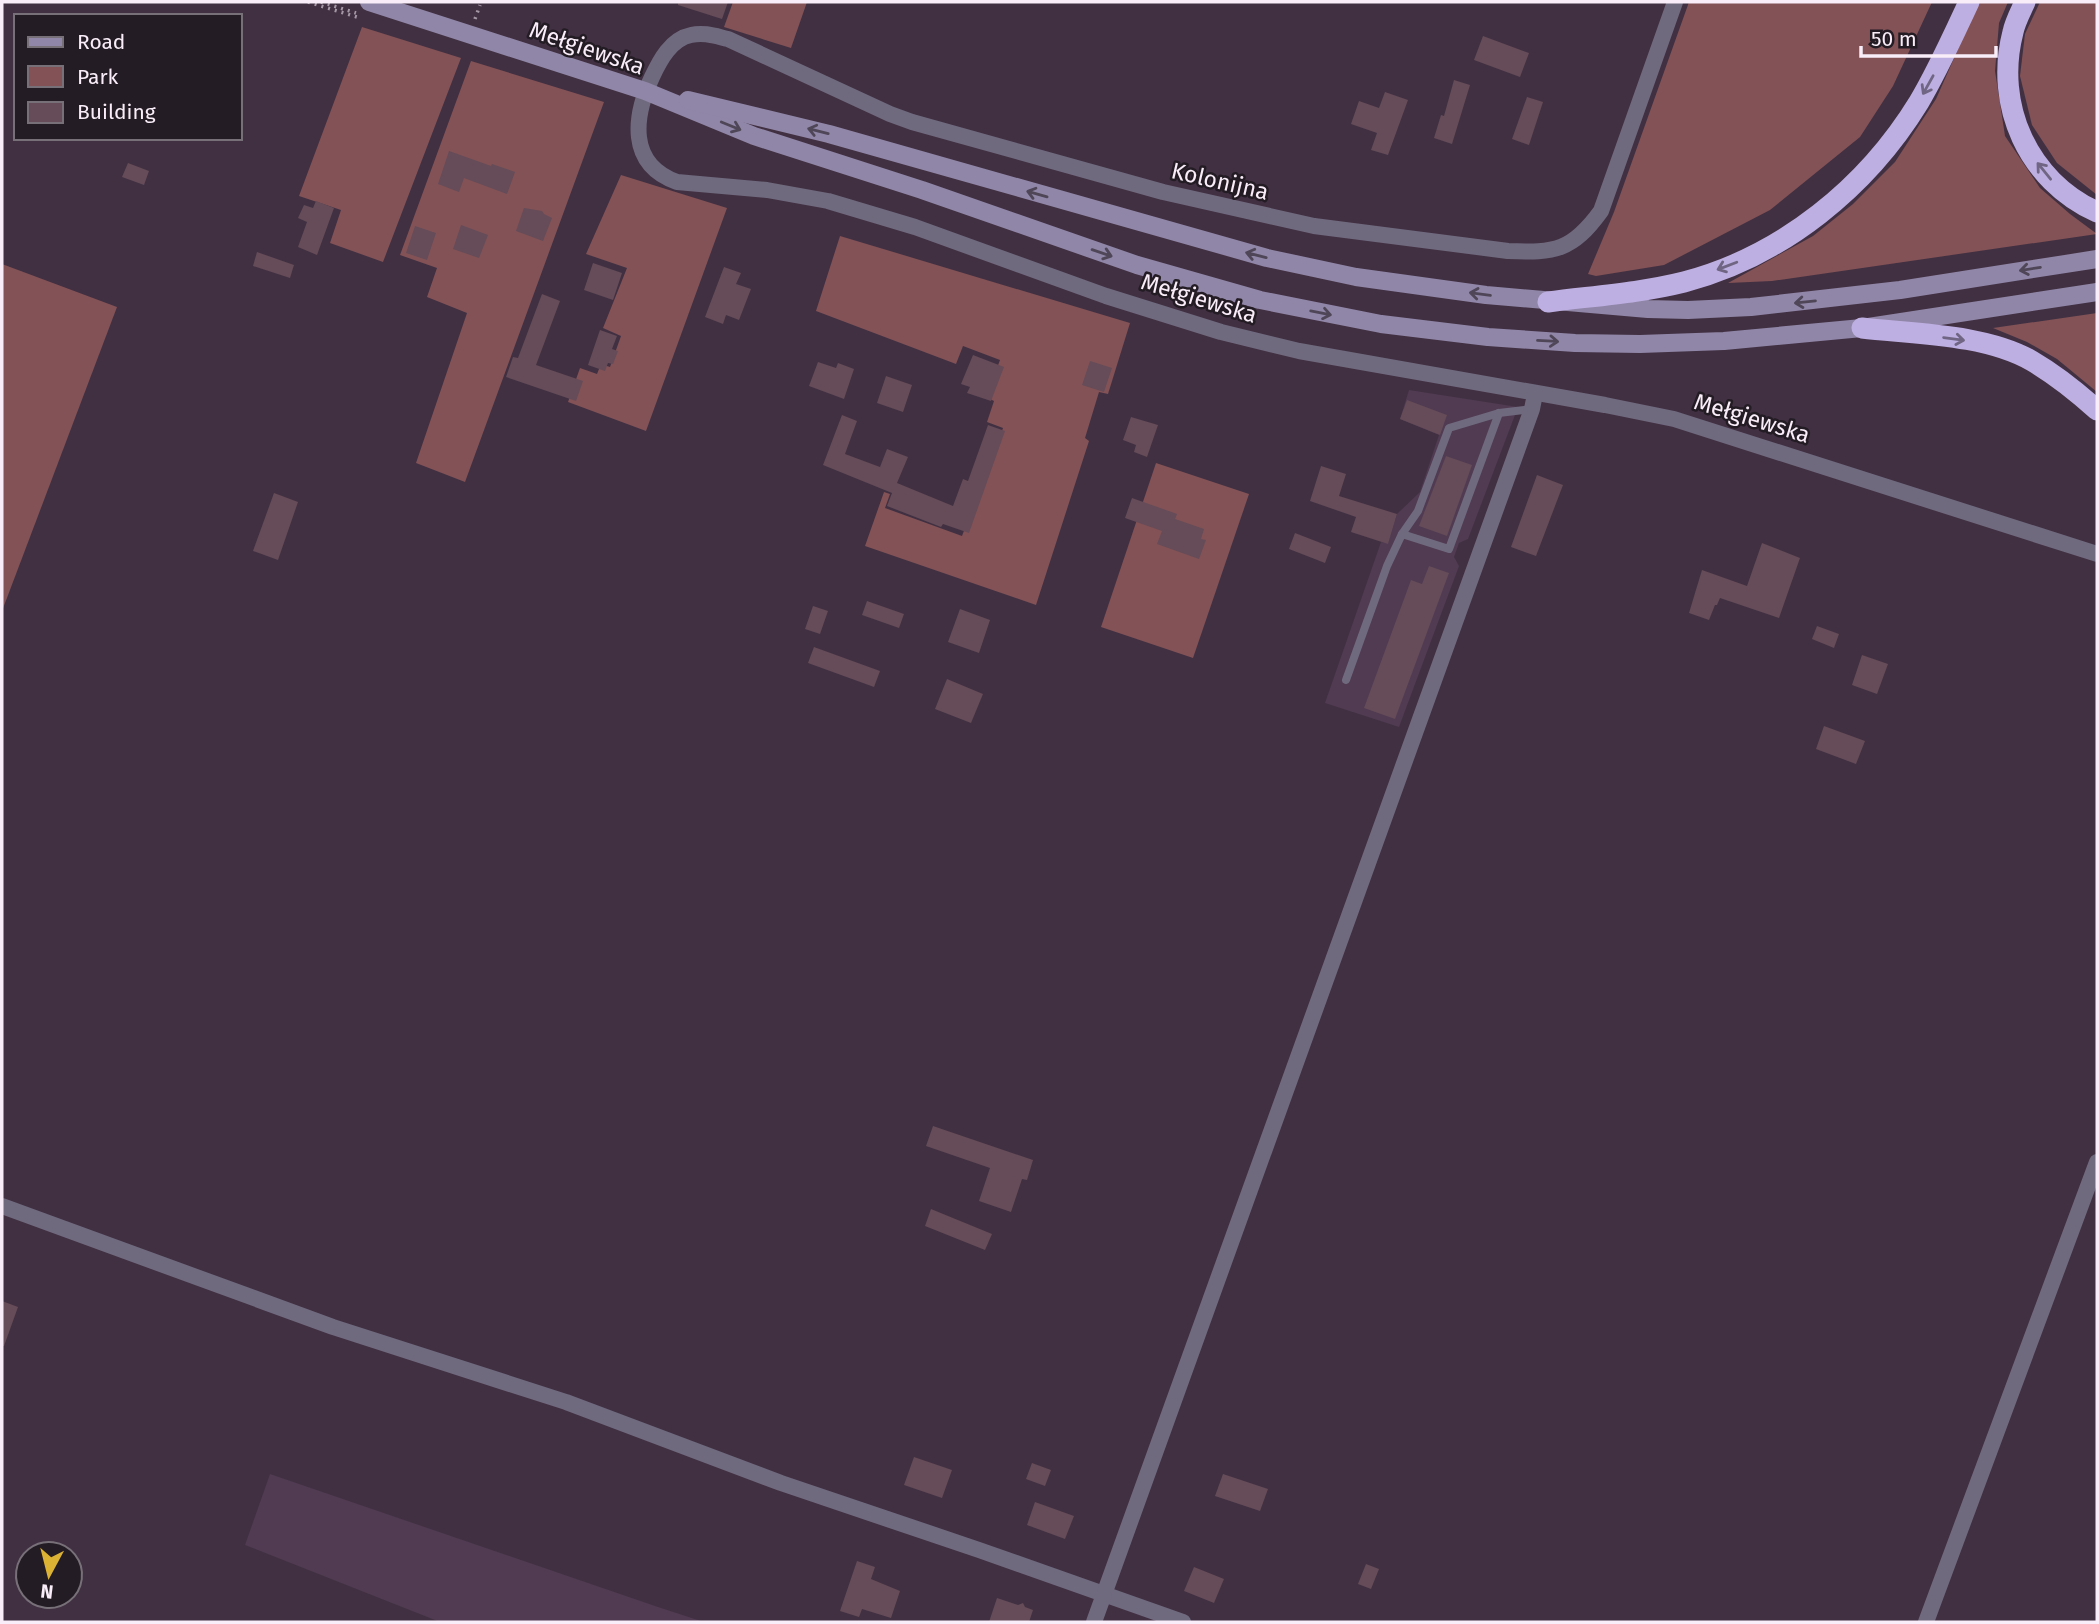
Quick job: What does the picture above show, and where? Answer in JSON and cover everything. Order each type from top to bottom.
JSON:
[{"type":"highway","points":[[1548,302],[1686,281],[1732,265],[1768,248],[1808,222],[1852,186],[1900,131],[1942,61],[1969,2]]},
{"type":"highway","points":[[2025,2],[2013,30],[2008,58],[2013,118],[2024,143],[2047,177],[2082,205],[2097,212]]},
{"type":"highway","points":[[1862,328],[1994,346],[2030,360],[2071,387],[2097,410]]},
{"type":"main road","name":"Mełgiewska","points":[[369,2],[645,91]]},
{"type":"main road","points":[[645,91],[816,131],[1291,264],[1411,285],[1548,302],[1672,310],[1751,307],[1900,290],[2097,259]]},
{"type":"main road","points":[[645,91],[754,136],[922,190],[1137,265],[1250,297],[1333,315],[1461,334],[1597,343],[1792,337],[2097,292]]},
{"type":"street","name":"Kolonijna","points":[[645,91],[658,63],[677,41],[689,35],[706,34],[740,45],[912,122],[1163,192],[1314,226],[1538,253],[1560,248],[1576,240],[1601,211],[1675,2]]},
{"type":"street","name":"Mełgiewska","points":[[645,91],[638,118],[640,145],[654,169],[677,182],[767,190],[828,201],[927,231],[1106,296],[1298,351],[1534,401],[1605,405],[1674,419],[2097,554]]},
{"type":"street","points":[[1094,1622],[1534,401]]},
{"type":"street","points":[[1926,1622],[2097,1162]]},
{"type":"street","points":[[2,1206],[333,1327],[566,1402],[781,1483],[1183,1622]]},
{"type":"lane","points":[[1346,680],[1387,566],[1402,534],[1418,511],[1449,429],[1534,401]]},
{"type":"lane","points":[[1402,534],[1450,549],[1500,414]]},
{"type":"shaded area","points":[[1409,390],[1518,407],[1468,539],[1459,543],[1454,557],[1459,566],[1399,727],[1325,703],[1381,542],[1388,543],[1397,514],[1420,492],[1439,435],[1400,419]]},
{"type":"shaded area","points":[[270,1474],[704,1622],[440,1622],[245,1545]]},
{"type":"green space","points":[[733,2],[807,2],[791,48],[724,27]]},
{"type":"green space","points":[[1689,2],[1932,2],[1893,86],[1860,137],[1770,210],[1664,265],[1596,276],[1588,274],[1614,212]]},
{"type":"green space","points":[[1979,2],[2008,2],[1999,23],[1995,71],[2005,136],[2040,188],[2097,234],[1772,281],[1728,283],[1813,236],[1853,204],[1895,162],[1936,99]]},
{"type":"green space","points":[[2040,2],[2097,2],[2097,195],[2057,163],[2032,125],[2020,76],[2025,34]]},
{"type":"green space","points":[[362,27],[461,58],[383,262],[330,243],[341,210],[299,196]]},
{"type":"green space","points":[[471,61],[604,102],[465,482],[416,463],[467,313],[427,297],[437,268],[400,255]]},
{"type":"green space","points":[[621,175],[727,208],[646,431],[568,402],[580,368],[597,374],[601,364],[610,367],[621,336],[603,328],[627,268],[586,254]]},
{"type":"green space","points":[[840,236],[1130,323],[1108,394],[1099,392],[1085,438],[1089,441],[1036,605],[865,546],[884,492],[890,494],[885,508],[962,536],[1003,428],[987,422],[994,401],[986,397],[1000,360],[963,346],[956,364],[816,311]]},
{"type":"green space","points":[[2,264],[117,307],[2,611]]},
{"type":"green space","points":[[2097,313],[2097,392],[2057,359],[2027,342],[1993,328]]},
{"type":"green space","points":[[1156,463],[1249,494],[1193,658],[1101,627]]},
{"type":"building","points":[[678,2],[728,2],[722,19],[678,5]]},
{"type":"building","points":[[1483,36],[1529,53],[1520,77],[1474,60]]},
{"type":"building","points":[[1454,80],[1470,85],[1452,144],[1434,138],[1441,115],[1444,116]]},
{"type":"building","points":[[1385,92],[1408,100],[1388,155],[1371,150],[1377,133],[1351,124],[1359,101],[1379,108]]},
{"type":"building","points":[[1527,97],[1543,102],[1529,145],[1512,139]]},
{"type":"building","points":[[449,151],[515,172],[507,194],[464,178],[459,192],[438,184]]},
{"type":"building","points":[[128,163],[149,171],[144,185],[122,177]]},
{"type":"building","points":[[316,201],[334,208],[317,255],[298,247],[307,222],[298,218],[304,205],[313,208]]},
{"type":"building","points":[[524,208],[542,211],[552,218],[543,241],[516,231]]},
{"type":"building","points":[[461,225],[488,235],[479,258],[453,249]]},
{"type":"building","points":[[415,226],[436,233],[427,260],[406,253]]},
{"type":"building","points":[[257,252],[294,265],[290,278],[253,266]]},
{"type":"building","points":[[593,263],[622,273],[613,300],[584,290]]},
{"type":"building","points":[[724,267],[741,273],[736,284],[751,289],[739,320],[726,315],[723,324],[705,317]]},
{"type":"building","points":[[542,294],[560,301],[536,365],[583,381],[576,401],[506,377],[513,357],[518,358]]},
{"type":"building","points":[[600,330],[617,336],[612,349],[618,351],[613,364],[608,363],[605,371],[588,365]]},
{"type":"building","points":[[973,355],[1004,367],[991,401],[967,393],[970,387],[961,384]]},
{"type":"building","points":[[1090,361],[1112,368],[1104,392],[1082,385]]},
{"type":"building","points":[[818,362],[836,368],[838,363],[854,369],[844,399],[809,386]]},
{"type":"building","points":[[886,376],[912,385],[903,412],[877,403]]},
{"type":"building","points":[[1407,400],[1447,415],[1440,435],[1400,419]]},
{"type":"building","points":[[842,415],[857,421],[845,454],[880,467],[887,449],[908,457],[897,483],[953,506],[963,479],[968,481],[988,425],[1005,431],[969,533],[943,524],[941,527],[887,506],[892,493],[823,465]]},
{"type":"building","points":[[1131,417],[1158,425],[1147,457],[1134,452],[1136,445],[1123,440]]},
{"type":"building","points":[[1446,456],[1472,465],[1447,536],[1419,526]]},
{"type":"building","points":[[1321,466],[1346,474],[1339,496],[1397,514],[1388,544],[1351,532],[1356,517],[1310,501]]},
{"type":"building","points":[[1537,475],[1563,485],[1536,556],[1511,547]]},
{"type":"building","points":[[274,493],[298,502],[278,560],[253,551]]},
{"type":"building","points":[[1132,498],[1177,514],[1175,519],[1204,529],[1201,539],[1206,540],[1199,559],[1157,544],[1162,531],[1125,518]]},
{"type":"building","points":[[1295,533],[1331,547],[1325,563],[1289,549]]},
{"type":"building","points":[[1762,543],[1800,558],[1779,618],[1720,598],[1709,620],[1689,613],[1702,570],[1747,586]]},
{"type":"building","points":[[1429,566],[1449,573],[1395,719],[1364,708],[1411,580],[1422,584]]},
{"type":"building","points":[[867,601],[904,614],[899,628],[862,615]]},
{"type":"building","points":[[813,606],[828,611],[820,634],[805,629]]},
{"type":"building","points":[[960,609],[990,620],[979,653],[948,642]]},
{"type":"building","points":[[1817,626],[1839,634],[1834,648],[1812,639]]},
{"type":"building","points":[[814,647],[880,671],[874,687],[808,663]]},
{"type":"building","points":[[1862,655],[1888,664],[1877,694],[1852,685]]},
{"type":"building","points":[[947,679],[983,694],[971,723],[935,709]]},
{"type":"building","points":[[1824,726],[1865,741],[1856,764],[1816,749]]},
{"type":"building","points":[[933,1126],[1033,1160],[1027,1180],[1022,1179],[1011,1212],[979,1201],[990,1168],[926,1146]]},
{"type":"building","points":[[931,1209],[992,1234],[985,1250],[925,1226]]},
{"type":"building","points":[[2,1301],[18,1307],[4,1346],[2,1346]]},
{"type":"building","points":[[914,1457],[952,1470],[942,1498],[904,1485]]},
{"type":"building","points":[[1032,1463],[1051,1470],[1045,1486],[1026,1479]]},
{"type":"building","points":[[1223,1474],[1268,1489],[1260,1511],[1215,1496]]},
{"type":"building","points":[[1035,1502],[1074,1516],[1065,1539],[1027,1525]]},
{"type":"building","points":[[857,1561],[875,1567],[871,1579],[900,1591],[891,1618],[862,1609],[859,1617],[840,1611]]},
{"type":"building","points":[[1366,1564],[1379,1569],[1371,1589],[1358,1584]]},
{"type":"building","points":[[1194,1567],[1224,1579],[1214,1603],[1184,1591]]},
{"type":"building","points":[[997,1598],[1018,1605],[1023,1603],[1025,1607],[1033,1610],[1029,1622],[989,1622]]}]
